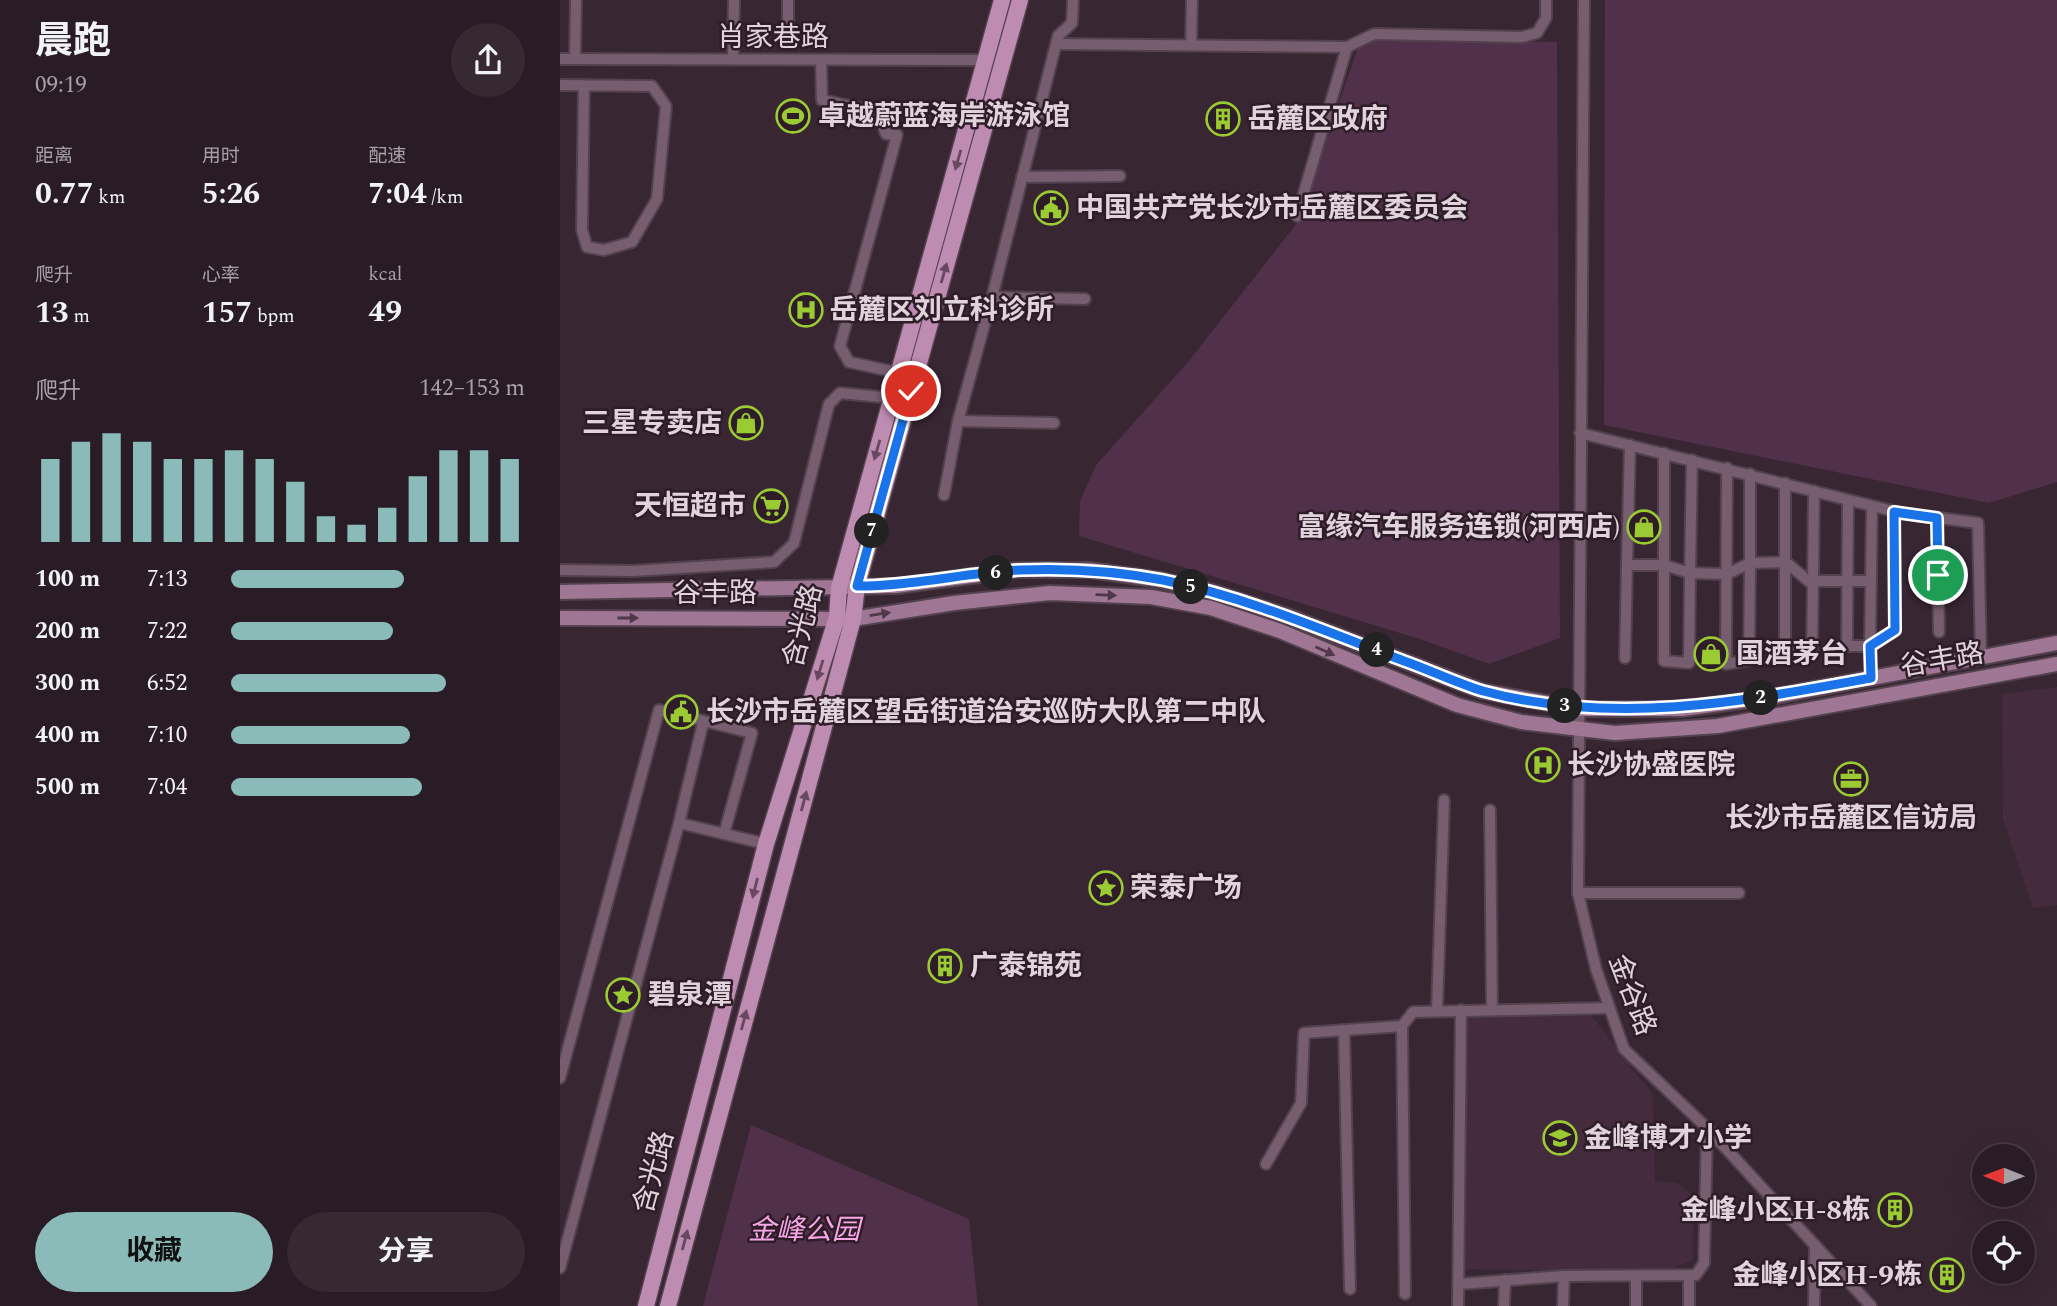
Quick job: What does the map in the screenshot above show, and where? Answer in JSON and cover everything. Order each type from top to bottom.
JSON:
[{"type":"main road","name":"含光路","points":[[668,1306],[845,618],[839,588],[1002,0]]},
{"type":"main road","name":"含光路","points":[[643,1304],[766,844],[857,586],[1020,0]]},
{"type":"street","points":[[575,59],[576,0]]},
{"type":"street","points":[[733,59],[734,0]]},
{"type":"street","points":[[788,0],[788,37]]},
{"type":"street","points":[[944,495],[958,421],[1058,36],[1072,23],[1073,0]]},
{"type":"street","points":[[1191,46],[1192,0]]},
{"type":"street","points":[[1056,44],[1347,47],[1374,34],[1522,37],[1537,33],[1546,18],[1546,0]]},
{"type":"street","name":"金谷路","points":[[1584,0],[1578,893],[1595,969],[1624,1049],[1707,1129],[1871,1306]]},
{"type":"street","points":[[1297,215],[1347,47]]},
{"type":"street","name":"肖家巷路","points":[[560,59],[985,60]]},
{"type":"street","points":[[821,60],[822,100],[878,112],[886,134],[897,135],[840,346],[849,362],[899,373]]},
{"type":"street","points":[[560,85],[583,85],[652,86],[666,106],[657,199],[632,242],[604,250],[587,247],[582,230],[583,85]]},
{"type":"street","points":[[1023,177],[1120,177]]},
{"type":"street","points":[[992,296],[1085,299]]},
{"type":"street","points":[[560,570],[633,571],[774,562],[794,543],[829,404],[840,393],[892,398]]},
{"type":"street","points":[[958,421],[1054,423]]},
{"type":"street","points":[[1580,433],[1894,512],[1978,523],[1981,657]]},
{"type":"street","points":[[1625,658],[1630,445]]},
{"type":"street","points":[[1664,453],[1664,661],[1689,663],[1692,460]]},
{"type":"street","points":[[1727,468],[1726,664],[1749,660],[1751,474]]},
{"type":"street","points":[[1786,483],[1785,656],[1812,649],[1814,491]]},
{"type":"street","points":[[1847,500],[1846,646],[1870,646],[1895,630],[1894,512]]},
{"type":"street","points":[[1871,678],[1872,506]]},
{"type":"street","points":[[1937,518],[1939,632]]},
{"type":"street","points":[[1627,565],[1664,565],[1690,573],[1727,574],[1750,563],[1786,562],[1813,583],[1871,581]]},
{"type":"street","name":"谷丰路","points":[[560,592],[896,586],[1018,570],[1090,570],[1161,580],[1213,592],[1482,691],[1580,709],[1682,709],[1771,697],[2057,643]]},
{"type":"street","name":"谷丰路","points":[[560,618],[845,618],[1050,593],[1151,597],[1211,608],[1280,631],[1457,705],[1521,722],[1615,733],[1718,726],[2057,664]]},
{"type":"street","points":[[560,1078],[659,710],[752,733],[724,834]]},
{"type":"street","points":[[560,1268],[704,723]]},
{"type":"street","points":[[1437,1011],[1444,800]]},
{"type":"street","points":[[1490,810],[1492,1010]]},
{"type":"street","points":[[679,823],[766,844]]},
{"type":"street","points":[[1578,893],[1740,893]]},
{"type":"street","points":[[1405,1294],[1402,1026],[1413,1012],[1609,1008]]},
{"type":"street","points":[[1458,1306],[1461,1010]]},
{"type":"street","points":[[1266,1164],[1300,1103],[1304,1033],[1402,1026]]},
{"type":"street","points":[[1344,1030],[1350,1289]]},
{"type":"street","points":[[1458,1284],[1564,1276],[1689,1277],[1699,1272],[1704,1263],[1707,1129]]},
{"type":"street","points":[[1814,1306],[1815,1245]]},
{"type":"street","points":[[1563,1306],[1564,1276]]},
{"type":"street","points":[[1689,1277],[1689,1306]]},
{"type":"street","points":[[1636,1278],[1636,1306]]},
{"type":"street","points":[[1504,1306],[1505,1280]]},
{"type":"shaded area","points":[[2057,687],[2057,905],[2033,908],[2003,819],[2002,694]]},
{"type":"shaded area","name":"金峰博才小学","points":[[1591,1015],[1653,1095],[1655,1181],[1677,1183],[1694,1196],[1693,1260],[1663,1272],[1464,1269],[1466,1017]]},
{"type":"green space","points":[[1605,0],[2057,0],[2057,482],[1989,503],[1604,425]]},
{"type":"green space","points":[[1361,39],[1557,42],[1560,638],[1489,664],[1420,639],[1079,536],[1080,501],[1096,465],[1188,362],[1297,223]]},
{"type":"green space","name":"金峰公园","points":[[751,1125],[969,1219],[978,1306],[703,1306]]},
{"type":"place","name":"卓越蔚蓝海岸游泳馆","points":[[793,116]]},
{"type":"place","name":"岳麓区政府","points":[[1223,119]]},
{"type":"place","name":"中国共产党长沙市岳麓区委员会","points":[[1051,208]]},
{"type":"place","name":"岳麓区刘立科诊所","points":[[806,310]]},
{"type":"place","name":"三星专卖店","points":[[746,423]]},
{"type":"place","name":"天恒超市","points":[[771,506]]},
{"type":"place","name":"富缘汽车服务连锁(河西店)","points":[[1644,527]]},
{"type":"place","name":"国酒茅台","points":[[1711,654]]},
{"type":"place","name":"长沙市岳麓区望岳街道治安巡防大队第二中队","points":[[681,712]]},
{"type":"place","name":"长沙协盛医院","points":[[1543,765]]},
{"type":"place","name":"长沙市岳麓区信访局","points":[[1851,779]]},
{"type":"place","name":"荣泰广场","points":[[1106,888]]},
{"type":"place","name":"广泰锦苑","points":[[945,966]]},
{"type":"place","name":"碧泉潭","points":[[623,995]]},
{"type":"place","name":"金峰博才小学","points":[[1560,1138]]},
{"type":"place","name":"金峰小区H-8栋","points":[[1895,1210]]},
{"type":"place","name":"金峰小区H-9栋","points":[[1947,1275]]},
{"type":"route","points":[[911,391],[857,586],[896,586],[1018,570],[1090,570],[1161,580],[1213,592],[1287,617],[1482,691],[1580,709],[1682,709],[1771,697],[1871,678],[1870,646],[1895,630],[1894,512],[1937,518],[1938,575]]}]
